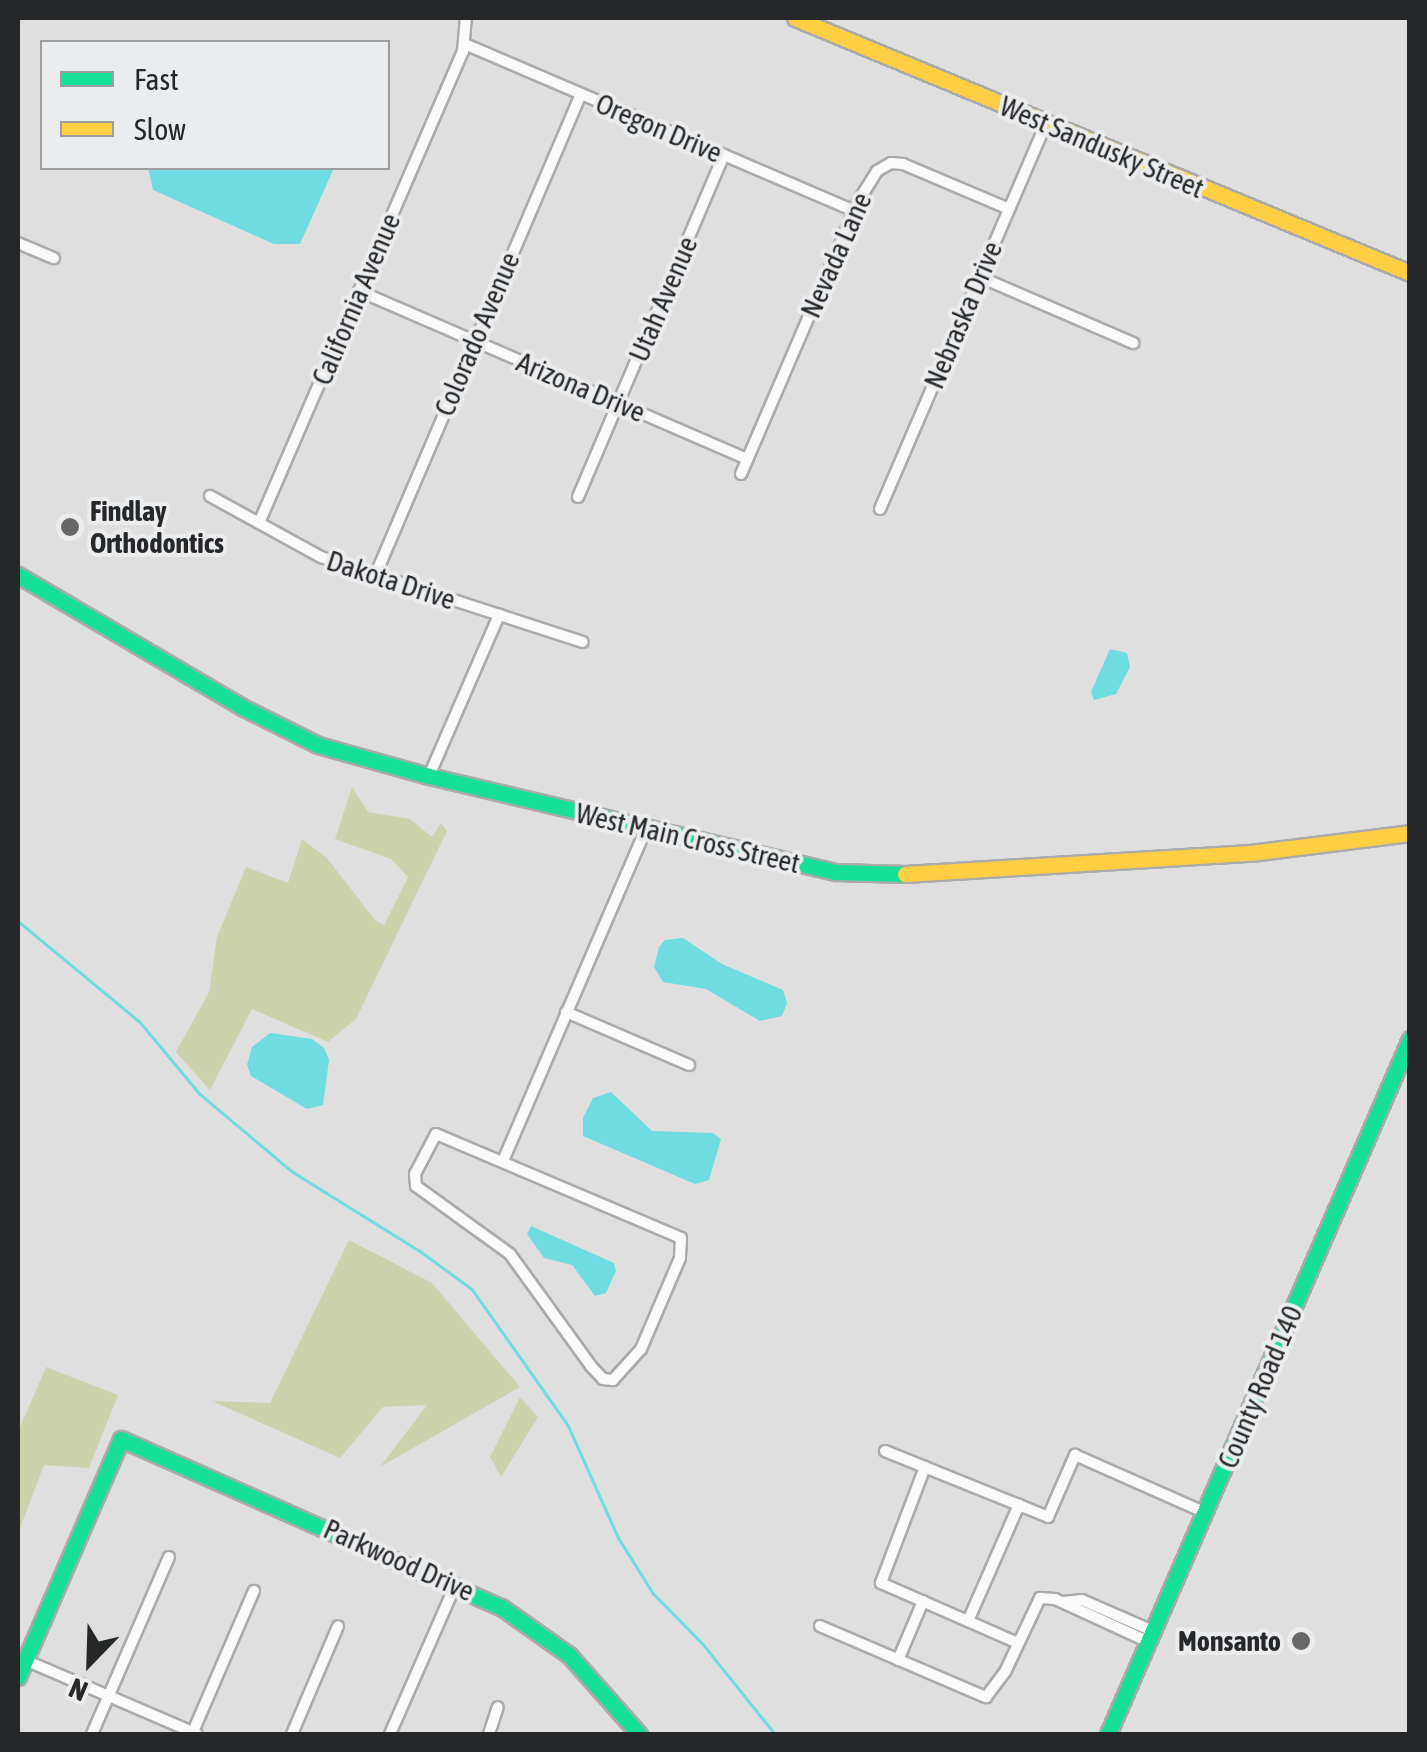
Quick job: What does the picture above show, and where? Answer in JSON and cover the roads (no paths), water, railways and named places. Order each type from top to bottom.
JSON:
[{"type":"street","name":"California Avenue","points":[[259,523],[465,44],[466,18]]},
{"type":"street","name":"West Sandusky Street","points":[[801,19],[1410,273]]},
{"type":"street","name":"Oregon Drive","points":[[465,44],[854,211]]},
{"type":"street","name":"Colorado Avenue","points":[[375,576],[581,94]]},
{"type":"street","name":"Nebraska Drive","points":[[880,509],[1047,122]]},
{"type":"street","name":"Utah Avenue","points":[[578,497],[724,156]]},
{"type":"street","name":"Nevada Lane","points":[[741,474],[873,175],[891,163],[917,169],[1010,208]]},
{"type":"street","points":[[18,243],[54,258]]},
{"type":"street","points":[[980,277],[1132,343]]},
{"type":"street","name":"Arizona Drive","points":[[360,291],[748,459]]},
{"type":"street","name":"Dakota Drive","points":[[210,496],[321,557],[582,642]]},
{"type":"street","name":"West Main Cross Street","points":[[18,575],[279,728],[338,752],[802,866],[878,876],[1250,853],[1410,833]]},
{"type":"street","points":[[429,776],[499,615]]},
{"type":"street","points":[[504,1161],[646,828]]},
{"type":"street","points":[[566,1012],[689,1065]]},
{"type":"street","name":"County Road 140","points":[[1108,1734],[1410,1040]]},
{"type":"street","points":[[436,1134],[504,1161],[682,1238],[680,1258],[641,1349],[613,1380],[603,1379],[591,1366],[510,1254],[413,1180],[436,1134]]},
{"type":"street","name":"Parkwood Drive","points":[[25,1660],[121,1439],[456,1584],[519,1618],[562,1649],[600,1685],[639,1734]]},
{"type":"street","points":[[885,1451],[1048,1518],[1075,1455],[1206,1512]]},
{"type":"street","points":[[926,1467],[881,1583],[1018,1643]]},
{"type":"street","points":[[968,1621],[1018,1506]]},
{"type":"street","points":[[92,1734],[169,1556]]},
{"type":"street","points":[[390,1734],[456,1584]]},
{"type":"street","points":[[18,1677],[25,1660],[194,1734],[254,1591]]},
{"type":"street","points":[[820,1626],[986,1697],[1040,1598],[1082,1600],[1151,1636]]},
{"type":"street","points":[[898,1660],[923,1602]]},
{"type":"street","points":[[292,1734],[338,1626]]},
{"type":"street","points":[[489,1734],[498,1707]]},
{"type":"water","points":[[148,170],[333,170],[300,244],[274,244],[153,190]]},
{"type":"water","points":[[1110,649],[1127,653],[1130,667],[1116,694],[1094,700],[1091,692]]},
{"type":"water","points":[[683,938],[722,964],[783,990],[787,1003],[782,1016],[760,1021],[706,989],[663,982],[654,967],[659,947],[665,940]]},
{"type":"water","points":[[270,1033],[312,1039],[324,1048],[329,1060],[323,1105],[307,1109],[251,1076],[247,1065],[252,1047]]},
{"type":"water","points":[[611,1092],[652,1131],[713,1133],[721,1139],[709,1180],[695,1184],[583,1136],[583,1118],[593,1098]]},
{"type":"water","points":[[531,1226],[614,1263],[616,1271],[606,1293],[595,1296],[572,1265],[544,1258],[527,1234]]},
{"type":"waterway","points":[[18,921],[140,1022],[200,1094],[293,1172],[420,1251],[472,1289],[568,1425],[618,1537],[653,1593],[703,1644],[775,1734]]},
{"type":"place","name":"Findlay Orthodontics","points":[[70,527]]},
{"type":"place","name":"Monsanto","points":[[1301,1641]]}]
